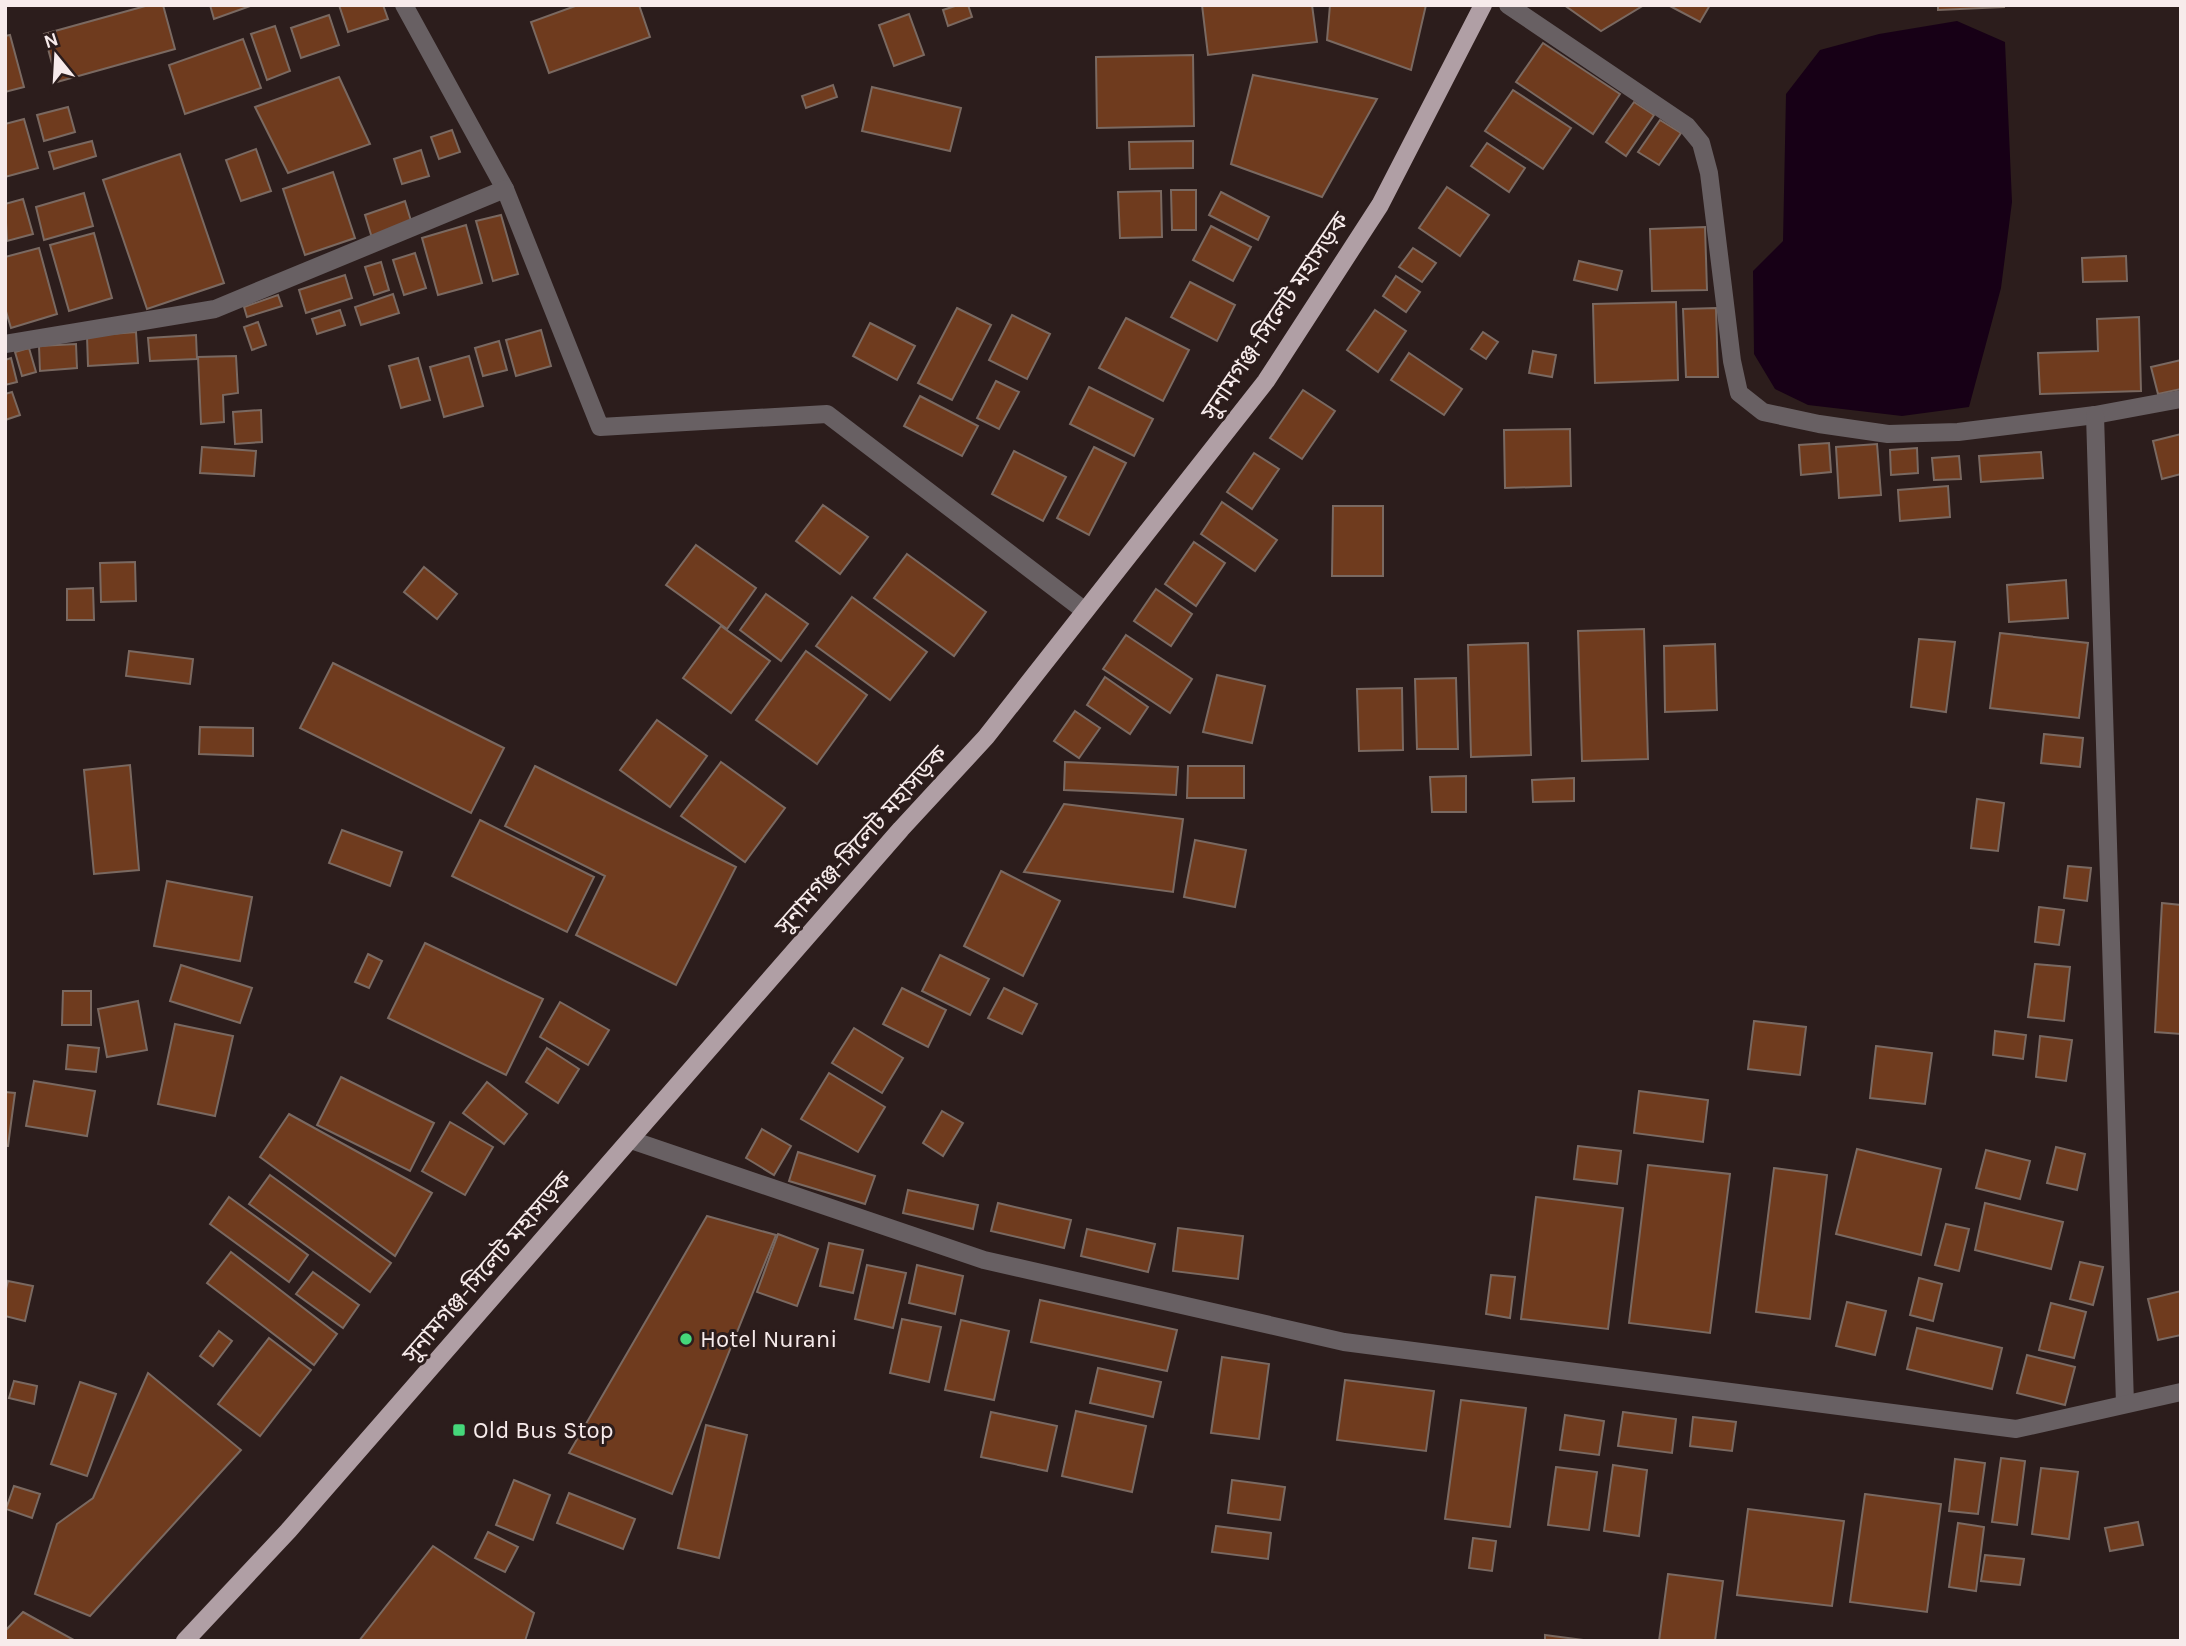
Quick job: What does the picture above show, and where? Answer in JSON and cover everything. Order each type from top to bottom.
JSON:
[{"type":"main road","name":"সুনামগঞ্জ-সিলেট মহাসড়ক","points":[[185,1641],[289,1530],[901,829],[986,737],[1266,381],[1380,205],[1483,5]]},
{"type":"street","points":[[404,5],[505,189],[600,427],[827,414],[1085,611]]},
{"type":"street","points":[[1508,5],[1687,126],[1701,143],[1709,173],[1732,361],[1739,393],[1763,412],[1819,424],[1888,434],[1958,432],[2095,415],[2181,399]]},
{"type":"street","points":[[5,344],[215,309],[505,189]]},
{"type":"street","points":[[2095,415],[2125,1404]]},
{"type":"street","points":[[631,1140],[984,1260],[1344,1342],[2016,1429],[2181,1392]]},
{"type":"shaded area","points":[[1957,21],[2005,42],[2012,202],[2001,288],[1969,407],[1902,416],[1808,405],[1775,389],[1754,354],[1753,271],[1783,241],[1786,94],[1820,50],[1879,34]]},
{"type":"building","points":[[149,5],[163,5],[175,49],[57,82],[44,34]]},
{"type":"building","points":[[210,5],[253,5],[214,19]]},
{"type":"building","points":[[339,5],[383,5],[388,19],[348,32]]},
{"type":"building","points":[[578,5],[639,5],[650,37],[549,73],[531,22]]},
{"type":"building","points":[[968,5],[972,17],[948,26],[943,10]]},
{"type":"building","points":[[1202,5],[1312,5],[1317,42],[1208,55]]},
{"type":"building","points":[[1330,5],[1426,5],[1411,70],[1327,40]]},
{"type":"building","points":[[1564,5],[1644,5],[1601,31]]},
{"type":"building","points":[[1668,5],[1710,5],[1700,22]]},
{"type":"building","points":[[1938,5],[2004,5],[2004,7],[1938,10]]},
{"type":"building","points":[[909,14],[924,55],[894,66],[879,25]]},
{"type":"building","points":[[329,15],[339,45],[301,58],[291,28]]},
{"type":"building","points":[[275,26],[290,71],[267,80],[251,34]]},
{"type":"building","points":[[10,35],[24,87],[5,92],[5,36]]},
{"type":"building","points":[[243,39],[261,88],[185,114],[169,65]]},
{"type":"building","points":[[1543,43],[1620,94],[1593,134],[1516,82]]},
{"type":"building","points":[[1193,55],[1194,126],[1097,128],[1096,57]]},
{"type":"building","points":[[1253,75],[1377,99],[1322,197],[1231,164]]},
{"type":"building","points":[[339,77],[370,144],[288,173],[255,107]]},
{"type":"building","points":[[833,85],[837,97],[806,108],[802,96]]},
{"type":"building","points":[[872,87],[961,108],[950,151],[862,131]]},
{"type":"building","points":[[1513,90],[1571,128],[1543,169],[1485,131]]},
{"type":"building","points":[[1634,102],[1654,115],[1626,156],[1606,142]]},
{"type":"building","points":[[68,107],[75,132],[44,141],[37,115]]},
{"type":"building","points":[[24,119],[38,168],[5,177],[5,124]]},
{"type":"building","points":[[1660,120],[1681,133],[1659,165],[1638,152]]},
{"type":"building","points":[[452,130],[460,152],[439,159],[431,137]]},
{"type":"building","points":[[92,141],[96,156],[54,169],[49,152]]},
{"type":"building","points":[[1193,141],[1193,168],[1130,169],[1129,142]]},
{"type":"building","points":[[1487,143],[1525,168],[1509,192],[1471,166]]},
{"type":"building","points":[[256,149],[271,191],[241,201],[226,160]]},
{"type":"building","points":[[421,150],[429,176],[402,184],[394,159]]},
{"type":"building","points":[[180,154],[224,283],[147,309],[103,180]]},
{"type":"building","points":[[333,172],[355,238],[305,255],[283,189]]},
{"type":"building","points":[[1447,187],[1489,215],[1460,256],[1419,228]]},
{"type":"building","points":[[1171,190],[1196,190],[1196,230],[1172,230]]},
{"type":"building","points":[[1161,191],[1162,237],[1120,238],[1118,192]]},
{"type":"building","points":[[1221,192],[1269,217],[1258,240],[1209,215]]},
{"type":"building","points":[[84,193],[93,226],[44,240],[36,207]]},
{"type":"building","points":[[23,199],[33,234],[7,241],[5,204]]},
{"type":"building","points":[[405,201],[412,224],[372,238],[365,215]]},
{"type":"building","points":[[501,215],[518,274],[493,281],[476,221]]},
{"type":"building","points":[[466,225],[482,283],[438,295],[422,238]]},
{"type":"building","points":[[1211,226],[1251,247],[1233,281],[1193,260]]},
{"type":"building","points":[[1705,227],[1707,290],[1652,291],[1650,229]]},
{"type":"building","points":[[94,233],[112,298],[69,311],[50,245]]},
{"type":"building","points":[[39,248],[57,314],[11,328],[5,308],[5,257]]},
{"type":"building","points":[[1413,248],[1436,263],[1422,282],[1399,267]]},
{"type":"building","points":[[415,253],[426,288],[404,295],[393,260]]},
{"type":"building","points":[[2126,256],[2127,281],[2083,282],[2082,258]]},
{"type":"building","points":[[1579,261],[1622,271],[1617,290],[1574,280]]},
{"type":"building","points":[[381,262],[389,290],[374,295],[365,267]]},
{"type":"building","points":[[345,275],[352,298],[306,313],[299,290]]},
{"type":"building","points":[[1396,276],[1420,292],[1406,312],[1383,296]]},
{"type":"building","points":[[1190,282],[1235,305],[1217,341],[1171,317]]},
{"type":"building","points":[[393,294],[399,313],[361,325],[355,307]]},
{"type":"building","points":[[278,295],[282,306],[247,317],[244,307]]},
{"type":"building","points":[[1676,302],[1678,380],[1595,383],[1593,304]]},
{"type":"building","points":[[957,308],[991,325],[952,400],[918,383]]},
{"type":"building","points":[[1716,308],[1718,377],[1686,377],[1683,309]]},
{"type":"building","points":[[340,310],[345,325],[317,334],[312,319]]},
{"type":"building","points":[[1375,310],[1406,331],[1378,372],[1347,350]]},
{"type":"building","points":[[1012,315],[1050,334],[1027,379],[989,360]]},
{"type":"building","points":[[2139,317],[2141,391],[2040,394],[2038,353],[2098,351],[2097,319]]},
{"type":"building","points":[[1126,318],[1189,350],[1163,401],[1099,368]]},
{"type":"building","points":[[258,322],[266,345],[252,350],[244,327]]},
{"type":"building","points":[[870,323],[915,346],[897,380],[853,356]]},
{"type":"building","points":[[541,330],[551,366],[516,376],[506,340]]},
{"type":"building","points":[[136,332],[138,363],[88,366],[87,336]]},
{"type":"building","points":[[1483,332],[1498,342],[1486,359],[1471,349]]},
{"type":"building","points":[[196,335],[197,359],[150,361],[148,338]]},
{"type":"building","points":[[499,341],[507,370],[483,376],[475,348]]},
{"type":"building","points":[[76,344],[77,368],[40,371],[39,346]]},
{"type":"building","points":[[29,348],[36,372],[22,376],[15,352]]},
{"type":"building","points":[[1533,351],[1556,355],[1552,377],[1529,373]]},
{"type":"building","points":[[1409,353],[1462,389],[1444,415],[1391,380]]},
{"type":"building","points":[[236,356],[238,393],[223,395],[224,422],[201,424],[198,357]]},
{"type":"building","points":[[469,356],[483,406],[444,417],[430,367]]},
{"type":"building","points":[[11,358],[17,382],[5,385],[5,360]]},
{"type":"building","points":[[418,358],[430,400],[401,408],[389,366]]},
{"type":"building","points":[[2181,360],[2181,389],[2158,394],[2151,367]]},
{"type":"building","points":[[996,381],[1019,392],[999,429],[977,418]]},
{"type":"building","points":[[1089,387],[1153,419],[1134,456],[1070,424]]},
{"type":"building","points":[[1303,390],[1335,411],[1302,459],[1270,438]]},
{"type":"building","points":[[12,392],[20,415],[5,420],[5,394]]},
{"type":"building","points":[[920,396],[978,426],[962,456],[904,426]]},
{"type":"building","points":[[261,410],[262,442],[235,444],[233,412]]},
{"type":"building","points":[[1570,429],[1571,486],[1505,488],[1504,430]]},
{"type":"building","points":[[2181,434],[2181,474],[2162,479],[2153,441]]},
{"type":"building","points":[[1829,443],[1831,472],[1801,475],[1799,445]]},
{"type":"building","points":[[1877,444],[1881,495],[1839,498],[1836,447]]},
{"type":"building","points":[[202,447],[256,451],[254,476],[200,473]]},
{"type":"building","points":[[1094,447],[1126,463],[1089,535],[1057,518]]},
{"type":"building","points":[[1917,448],[1918,473],[1891,475],[1890,450]]},
{"type":"building","points":[[1014,451],[1066,477],[1043,521],[992,494]]},
{"type":"building","points":[[2041,452],[2043,478],[1981,482],[1979,456]]},
{"type":"building","points":[[1254,453],[1279,469],[1252,509],[1227,492]]},
{"type":"building","points":[[1959,456],[1961,479],[1934,480],[1932,458]]},
{"type":"building","points":[[1948,486],[1950,517],[1900,521],[1898,490]]},
{"type":"building","points":[[1222,502],[1277,540],[1255,571],[1201,534]]},
{"type":"building","points":[[823,505],[868,537],[840,574],[796,541]]},
{"type":"building","points":[[1333,506],[1383,506],[1383,576],[1332,576]]},
{"type":"building","points":[[1194,542],[1225,563],[1196,606],[1165,584]]},
{"type":"building","points":[[696,545],[756,588],[727,629],[666,585]]},
{"type":"building","points":[[907,554],[986,612],[954,656],[874,598]]},
{"type":"building","points":[[135,562],[136,601],[101,602],[100,563]]},
{"type":"building","points":[[424,567],[457,594],[437,619],[404,592]]},
{"type":"building","points":[[2066,580],[2068,618],[2009,622],[2007,585]]},
{"type":"building","points":[[93,588],[94,620],[67,620],[67,589]]},
{"type":"building","points":[[1156,589],[1192,614],[1171,646],[1134,621]]},
{"type":"building","points":[[766,594],[808,624],[781,661],[740,630]]},
{"type":"building","points":[[852,597],[927,652],[890,700],[816,646]]},
{"type":"building","points":[[721,626],[770,661],[731,713],[683,678]]},
{"type":"building","points":[[1644,629],[1648,759],[1582,761],[1578,631]]},
{"type":"building","points":[[2000,633],[2088,643],[2079,718],[1990,708]]},
{"type":"building","points":[[1126,635],[1192,679],[1170,713],[1103,669]]},
{"type":"building","points":[[1919,639],[1955,642],[1946,712],[1911,707]]},
{"type":"building","points":[[1528,643],[1531,755],[1471,757],[1468,645]]},
{"type":"building","points":[[1715,644],[1717,710],[1665,712],[1664,646]]},
{"type":"building","points":[[129,651],[193,659],[190,684],[126,676]]},
{"type":"building","points":[[806,651],[867,695],[817,764],[756,720]]},
{"type":"building","points":[[333,663],[504,748],[471,813],[300,728]]},
{"type":"building","points":[[1217,675],[1265,686],[1252,743],[1203,732]]},
{"type":"building","points":[[1105,677],[1148,707],[1130,734],[1087,705]]},
{"type":"building","points":[[1456,678],[1458,749],[1417,749],[1415,679]]},
{"type":"building","points":[[1402,688],[1403,750],[1359,751],[1357,689]]},
{"type":"building","points":[[1075,711],[1100,728],[1079,758],[1054,741]]},
{"type":"building","points":[[657,720],[707,756],[670,807],[620,770]]},
{"type":"building","points":[[200,727],[253,728],[253,756],[199,754]]},
{"type":"building","points":[[2044,734],[2083,738],[2080,767],[2041,763]]},
{"type":"building","points":[[721,762],[785,808],[745,862],[681,816]]},
{"type":"building","points":[[1065,762],[1178,767],[1176,795],[1064,790]]},
{"type":"building","points":[[130,765],[139,870],[94,874],[84,770]]},
{"type":"building","points":[[535,766],[736,867],[676,985],[576,935],[605,876],[505,826]]},
{"type":"building","points":[[1188,766],[1244,766],[1244,798],[1187,798]]},
{"type":"building","points":[[1466,776],[1466,812],[1432,812],[1430,777]]},
{"type":"building","points":[[1574,778],[1574,801],[1533,802],[1532,780]]},
{"type":"building","points":[[1977,799],[2004,803],[1998,851],[1971,848]]},
{"type":"building","points":[[1064,804],[1183,819],[1173,892],[1024,872]]},
{"type":"building","points":[[480,820],[594,877],[567,932],[452,876]]},
{"type":"building","points":[[342,830],[402,852],[390,886],[329,863]]},
{"type":"building","points":[[1195,840],[1246,850],[1235,907],[1184,897]]},
{"type":"building","points":[[2068,866],[2091,868],[2087,901],[2064,898]]},
{"type":"building","points":[[1001,871],[1060,901],[1023,976],[964,946]]},
{"type":"building","points":[[167,881],[252,897],[240,961],[154,946]]},
{"type":"building","points":[[2162,903],[2181,905],[2181,1034],[2155,1032]]},
{"type":"building","points":[[2039,907],[2064,910],[2059,945],[2035,942]]},
{"type":"building","points":[[425,943],[543,999],[506,1075],[388,1018]]},
{"type":"building","points":[[368,954],[382,961],[369,988],[355,982]]},
{"type":"building","points":[[940,955],[989,979],[970,1015],[922,991]]},
{"type":"building","points":[[2035,964],[2070,967],[2064,1021],[2028,1017]]},
{"type":"building","points":[[181,965],[252,988],[240,1023],[170,1001]]},
{"type":"building","points":[[902,988],[946,1010],[928,1047],[883,1024]]},
{"type":"building","points":[[1004,988],[1037,1004],[1022,1034],[988,1018]]},
{"type":"building","points":[[63,991],[91,991],[91,1025],[62,1025]]},
{"type":"building","points":[[138,1001],[147,1050],[107,1057],[98,1009]]},
{"type":"building","points":[[560,1002],[609,1030],[588,1065],[540,1037]]},
{"type":"building","points":[[1754,1021],[1806,1027],[1800,1075],[1748,1069]]},
{"type":"building","points":[[175,1024],[233,1036],[215,1116],[158,1104]]},
{"type":"building","points":[[854,1028],[903,1058],[882,1093],[832,1063]]},
{"type":"building","points":[[1995,1031],[2026,1035],[2023,1059],[1993,1055]]},
{"type":"building","points":[[2040,1036],[2072,1040],[2066,1081],[2036,1077]]},
{"type":"building","points":[[68,1045],[99,1048],[96,1072],[66,1069]]},
{"type":"building","points":[[1876,1046],[1932,1053],[1925,1104],[1870,1098]]},
{"type":"building","points":[[547,1048],[579,1069],[558,1103],[526,1082]]},
{"type":"building","points":[[829,1073],[885,1107],[858,1152],[801,1119]]},
{"type":"building","points":[[341,1077],[434,1123],[410,1171],[317,1125]]},
{"type":"building","points":[[34,1081],[95,1091],[87,1136],[26,1126]]},
{"type":"building","points":[[487,1082],[527,1114],[504,1144],[463,1113]]},
{"type":"building","points":[[1639,1091],[1708,1100],[1703,1142],[1634,1133]]},
{"type":"building","points":[[5,1092],[15,1093],[8,1146],[5,1146]]},
{"type":"building","points":[[942,1111],[963,1123],[943,1156],[923,1143]]},
{"type":"building","points":[[289,1114],[432,1193],[395,1256],[260,1157]]},
{"type":"building","points":[[450,1122],[493,1147],[465,1195],[422,1171]]},
{"type":"building","points":[[762,1129],[791,1146],[774,1175],[746,1158]]},
{"type":"building","points":[[1578,1146],[1621,1151],[1617,1184],[1574,1179]]},
{"type":"building","points":[[2056,1147],[2085,1154],[2077,1190],[2047,1183]]},
{"type":"building","points":[[1857,1149],[1941,1169],[1921,1255],[1836,1234]]},
{"type":"building","points":[[1986,1150],[2030,1161],[2020,1199],[1976,1188]]},
{"type":"building","points":[[798,1152],[875,1176],[865,1204],[789,1181]]},
{"type":"building","points":[[1648,1165],[1730,1174],[1710,1333],[1629,1323]]},
{"type":"building","points":[[1774,1168],[1827,1175],[1810,1319],[1756,1312]]},
{"type":"building","points":[[270,1175],[391,1263],[370,1292],[249,1204]]},
{"type":"building","points":[[908,1190],[978,1205],[973,1229],[903,1213]]},
{"type":"building","points":[[229,1197],[308,1255],[289,1282],[210,1224]]},
{"type":"building","points":[[1536,1197],[1623,1208],[1608,1329],[1521,1319]]},
{"type":"building","points":[[998,1203],[1071,1220],[1064,1248],[991,1231]]},
{"type":"building","points":[[1985,1203],[2063,1222],[2051,1269],[1975,1250]]},
{"type":"building","points":[[707,1216],[776,1235],[672,1494],[569,1453]]},
{"type":"building","points":[[1946,1224],[1969,1229],[1959,1271],[1935,1265]]},
{"type":"building","points":[[1178,1228],[1243,1236],[1238,1279],[1173,1271]]},
{"type":"building","points":[[1087,1229],[1155,1244],[1148,1272],[1081,1256]]},
{"type":"building","points":[[778,1234],[818,1249],[797,1306],[757,1292]]},
{"type":"building","points":[[829,1243],[863,1250],[853,1293],[820,1286]]},
{"type":"building","points":[[231,1252],[337,1334],[314,1365],[207,1283]]},
{"type":"building","points":[[2080,1262],[2103,1267],[2093,1305],[2070,1299]]},
{"type":"building","points":[[867,1265],[906,1273],[893,1328],[855,1319]]},
{"type":"building","points":[[917,1265],[963,1276],[955,1314],[909,1303]]},
{"type":"building","points":[[313,1272],[359,1305],[343,1328],[296,1294]]},
{"type":"building","points":[[1491,1275],[1515,1277],[1510,1318],[1486,1314]]},
{"type":"building","points":[[1919,1278],[1942,1284],[1933,1321],[1910,1315]]},
{"type":"building","points":[[8,1281],[33,1286],[25,1321],[5,1316]]},
{"type":"building","points":[[2181,1291],[2181,1335],[2158,1340],[2148,1299]]},
{"type":"building","points":[[1040,1300],[1177,1330],[1167,1371],[1031,1342]]},
{"type":"building","points":[[1847,1302],[1886,1311],[1875,1355],[1836,1346]]},
{"type":"building","points":[[2051,1303],[2086,1312],[2074,1358],[2039,1350]]},
{"type":"building","points":[[902,1319],[941,1327],[929,1382],[890,1373]]},
{"type":"building","points":[[961,1320],[1009,1331],[994,1400],[945,1390]]},
{"type":"building","points":[[1917,1328],[2002,1348],[1992,1389],[1907,1369]]},
{"type":"building","points":[[219,1331],[232,1341],[213,1366],[200,1356]]},
{"type":"building","points":[[269,1338],[311,1370],[260,1436],[218,1404]]},
{"type":"building","points":[[2027,1355],[2075,1367],[2065,1405],[2017,1393]]},
{"type":"building","points":[[1222,1357],[1269,1364],[1259,1439],[1211,1433]]},
{"type":"building","points":[[1098,1368],[1161,1382],[1153,1417],[1090,1403]]},
{"type":"building","points":[[148,1373],[241,1450],[90,1616],[35,1594],[57,1524],[93,1498]]},
{"type":"building","points":[[1345,1380],[1434,1391],[1426,1451],[1337,1440]]},
{"type":"building","points":[[14,1381],[37,1386],[34,1404],[9,1398]]},
{"type":"building","points":[[80,1382],[116,1394],[87,1476],[51,1464]]},
{"type":"building","points":[[1461,1400],[1526,1408],[1510,1527],[1445,1519]]},
{"type":"building","points":[[1076,1411],[1146,1426],[1132,1492],[1062,1476]]},
{"type":"building","points":[[991,1412],[1057,1426],[1047,1471],[981,1457]]},
{"type":"building","points":[[1623,1412],[1676,1419],[1672,1453],[1618,1446]]},
{"type":"building","points":[[1565,1415],[1604,1421],[1599,1455],[1560,1450]]},
{"type":"building","points":[[1693,1417],[1736,1422],[1732,1451],[1690,1446]]},
{"type":"building","points":[[706,1425],[747,1435],[719,1558],[678,1548]]},
{"type":"building","points":[[2001,1458],[2025,1461],[2017,1525],[1992,1522]]},
{"type":"building","points":[[1955,1459],[1985,1463],[1978,1514],[1949,1511]]},
{"type":"building","points":[[1613,1465],[1647,1470],[1639,1536],[1604,1531]]},
{"type":"building","points":[[1556,1467],[1597,1472],[1589,1530],[1548,1525]]},
{"type":"building","points":[[2041,1468],[2078,1472],[2069,1539],[2032,1534]]},
{"type":"building","points":[[514,1480],[550,1495],[533,1540],[496,1525]]},
{"type":"building","points":[[1232,1480],[1285,1487],[1280,1520],[1228,1513]]},
{"type":"building","points":[[14,1486],[40,1494],[32,1518],[6,1509]]},
{"type":"building","points":[[569,1493],[635,1519],[623,1549],[557,1523]]},
{"type":"building","points":[[1865,1494],[1941,1504],[1927,1612],[1850,1602]]},
{"type":"building","points":[[1748,1509],[1844,1521],[1832,1606],[1737,1595]]},
{"type":"building","points":[[2138,1522],[2143,1545],[2110,1551],[2105,1528]]},
{"type":"building","points":[[1958,1523],[1984,1527],[1976,1591],[1949,1587]]},
{"type":"building","points":[[1216,1526],[1271,1533],[1268,1559],[1212,1552]]},
{"type":"building","points":[[488,1532],[518,1547],[505,1572],[475,1558]]},
{"type":"building","points":[[1473,1538],[1496,1541],[1492,1571],[1469,1568]]},
{"type":"building","points":[[433,1546],[534,1613],[525,1641],[359,1641]]},
{"type":"building","points":[[1985,1555],[2024,1559],[2020,1585],[1981,1581]]},
{"type":"building","points":[[1668,1574],[1723,1581],[1715,1641],[1659,1641]]},
{"type":"building","points":[[23,1612],[74,1640],[5,1641],[5,1631]]},
{"type":"building","points":[[1545,1635],[1591,1641],[1545,1641]]},
{"type":"place","name":"Hotel Nurani","points":[[686,1339]]},
{"type":"place","name":"Old Bus Stop","points":[[459,1430]]}]
